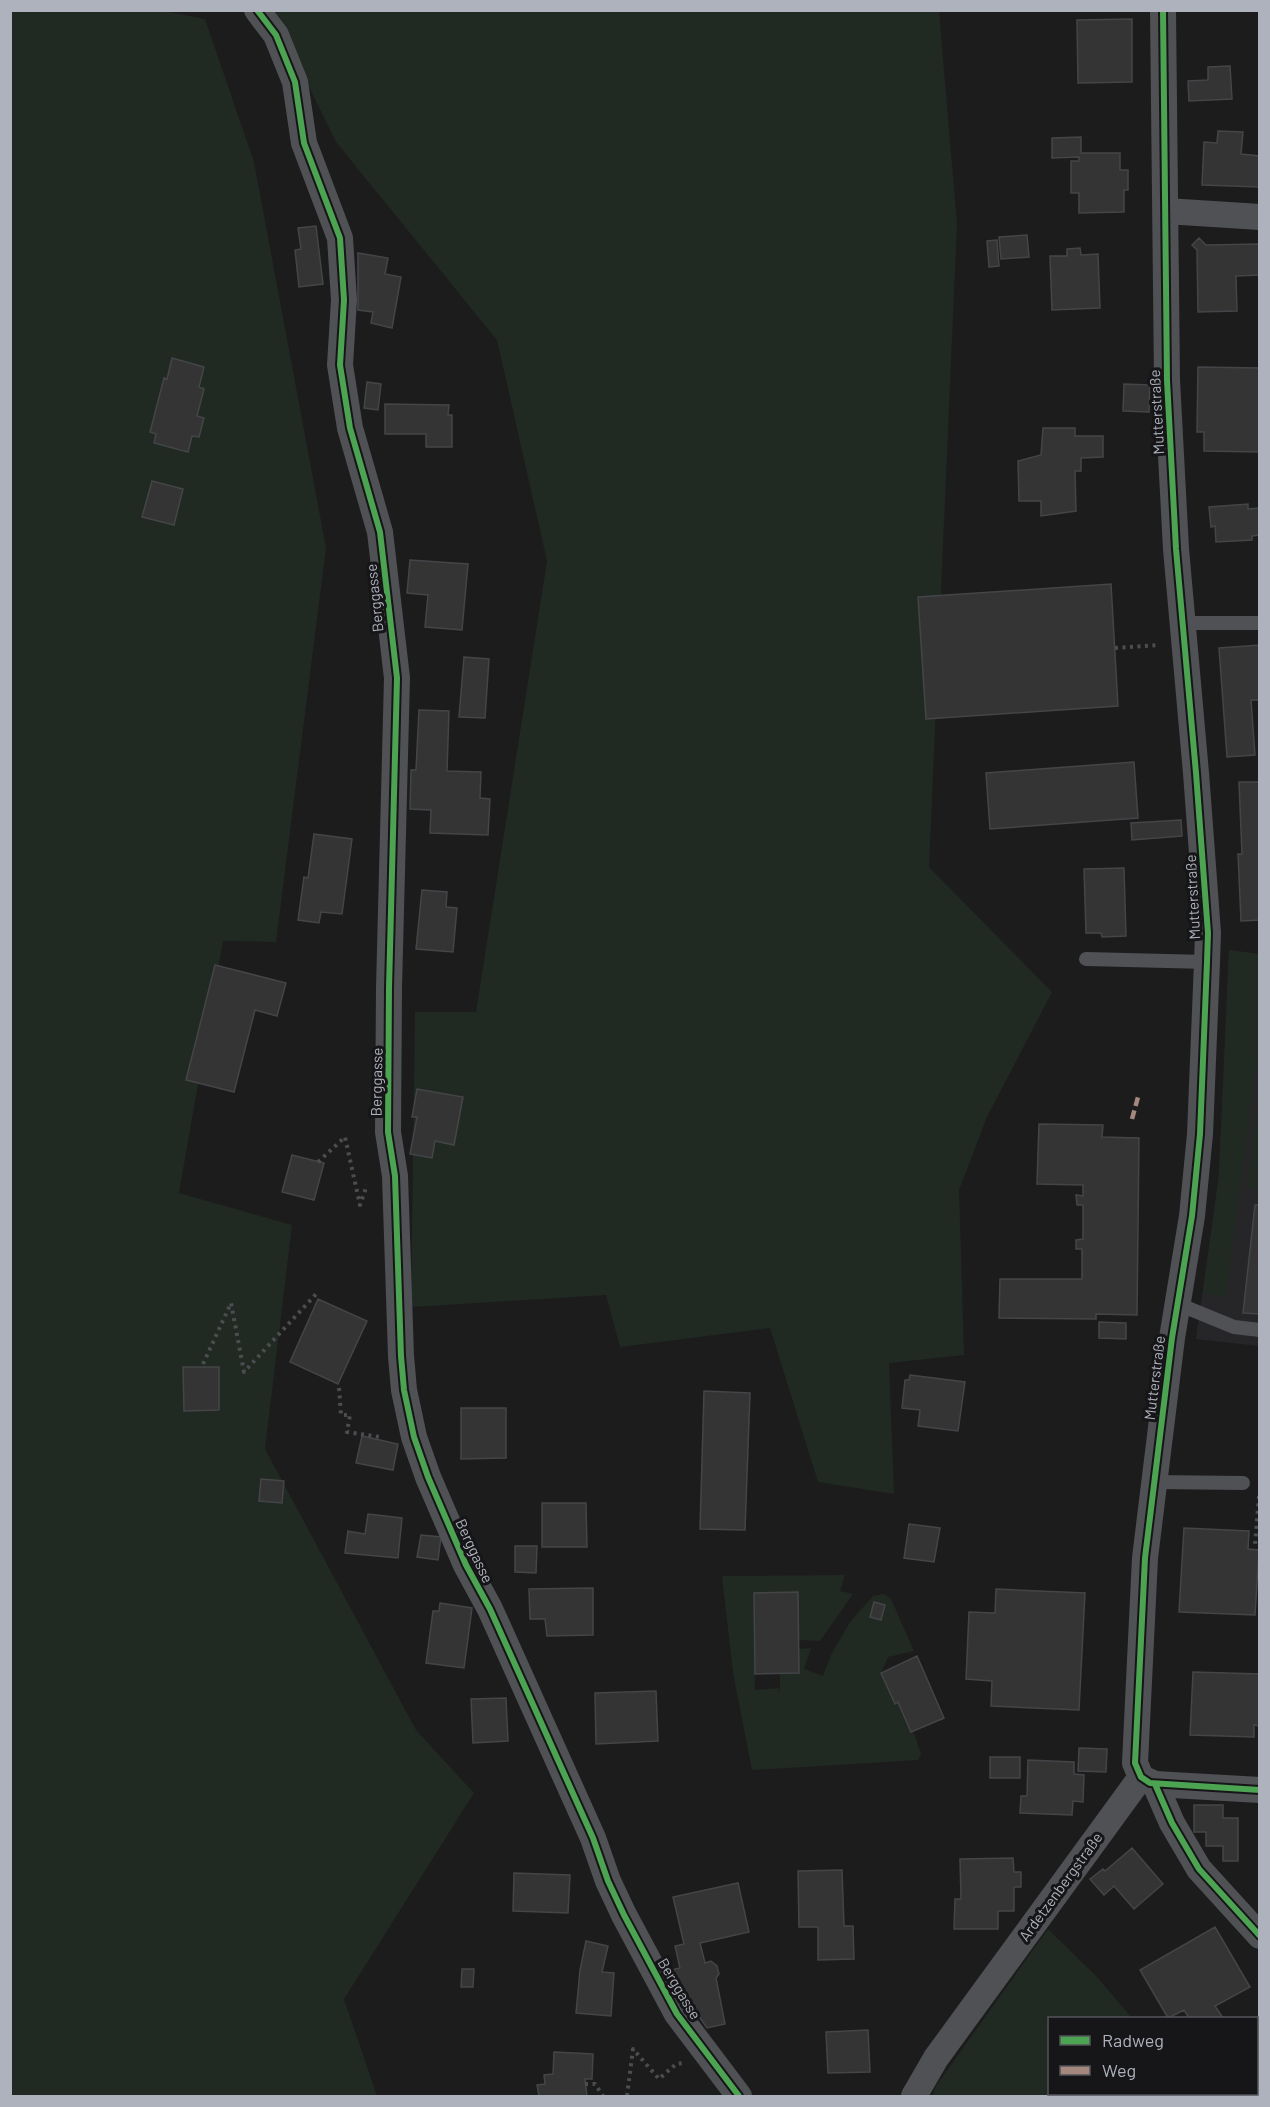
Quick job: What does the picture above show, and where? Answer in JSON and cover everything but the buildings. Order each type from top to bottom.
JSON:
[{"type":"street","name":"Berggasse","points":[[257,10],[276,35],[294,82],[304,143],[340,238],[344,300],[340,365],[350,428],[380,532],[397,678],[389,988],[388,1132],[395,1176],[401,1356],[404,1389],[414,1437],[428,1477],[458,1546],[490,1609],[593,1838],[608,1881],[624,1915],[677,2014],[739,2097]]},
{"type":"street","name":"Mutterstraße","points":[[1163,10],[1167,380],[1176,549],[1196,773],[1208,933],[1208,962],[1200,1134],[1192,1216],[1178,1304],[1145,1558],[1135,1763],[1148,1781],[1199,1869],[1260,1936]]},
{"type":"street","points":[[1166,211],[1260,218]]},
{"type":"street","points":[[1148,1781],[1260,1790]]},
{"type":"street","name":"Ardetzenbergstraße","points":[[914,2097],[936,2058],[1148,1781]]},
{"type":"lane","points":[[1183,633],[1260,623]]},
{"type":"lane","points":[[1086,959],[1208,962]]},
{"type":"lane","points":[[1178,1304],[1234,1327],[1260,1330]]},
{"type":"lane","points":[[1155,1482],[1243,1483]]},
{"type":"path","points":[[1115,648],[1183,633]]},
{"type":"path","points":[[318,1162],[345,1137],[360,1205],[370,1174]]},
{"type":"path","points":[[203,1364],[231,1304],[244,1372],[318,1292]]},
{"type":"path","points":[[339,1388],[341,1415],[350,1415],[347,1432],[380,1437]]},
{"type":"path","points":[[1260,1488],[1255,1545],[1260,1546]]},
{"type":"path","points":[[627,2097],[633,2049],[659,2079],[676,2064],[685,2063]]},
{"type":"path","points":[[585,2084],[595,2084],[603,2097]]},
{"type":"shaded area","points":[[159,10],[205,19],[254,162],[326,548],[276,942],[223,941],[179,1193],[292,1225],[265,1449],[416,1730],[474,1793],[344,1999],[377,2096],[11,2096],[10,11]]},
{"type":"shaded area","points":[[272,11],[939,11],[957,224],[929,867],[1052,992],[987,1117],[959,1190],[964,1355],[889,1363],[894,1494],[818,1482],[770,1328],[620,1347],[606,1295],[411,1307],[415,1012],[476,1012],[547,561],[497,340],[336,142]]},
{"type":"shaded area","points":[[1229,950],[1259,954],[1259,1346],[1196,1339],[1219,1175]]},
{"type":"shaded area","points":[[1229,950],[1259,954],[1259,1045],[1226,1296],[1203,1293],[1219,1175]]},
{"type":"shaded area","points":[[1259,1087],[1259,1190],[1247,1189]]},
{"type":"shaded area","points":[[845,1575],[840,1591],[853,1594],[820,1641],[798,1640],[798,1592],[754,1593],[755,1690],[779,1688],[780,1694],[780,1673],[799,1673],[799,1649],[811,1648],[804,1669],[823,1676],[831,1655],[850,1622],[873,1596],[884,1594],[891,1599],[914,1651],[888,1657],[881,1673],[894,1703],[898,1702],[911,1732],[914,1733],[921,1754],[918,1760],[752,1770],[733,1673],[722,1576]]},
{"type":"shaded area","points":[[1048,1929],[1096,1976],[1131,2017],[1048,2017],[1048,2095],[1185,2096],[932,2096],[936,2086]]},
{"type":"marked path","points":[[1132,1119],[1138,1097]]},
{"type":"cycle path","points":[[257,10],[276,35],[295,82],[304,143],[340,238],[344,300],[340,365],[350,428],[380,532],[397,678],[389,988],[388,1132],[395,1176],[401,1356],[404,1390],[414,1437],[428,1477],[466,1565],[490,1609],[593,1838],[608,1881],[624,1915],[677,2014],[739,2096]]},
{"type":"cycle path","points":[[1163,10],[1167,380],[1176,549],[1208,933],[1200,1134],[1192,1216],[1172,1338],[1145,1558],[1135,1763],[1141,1777],[1150,1783],[1260,1790]]},
{"type":"cycle path","points":[[1155,1784],[1172,1823],[1199,1869],[1260,1936]]}]
